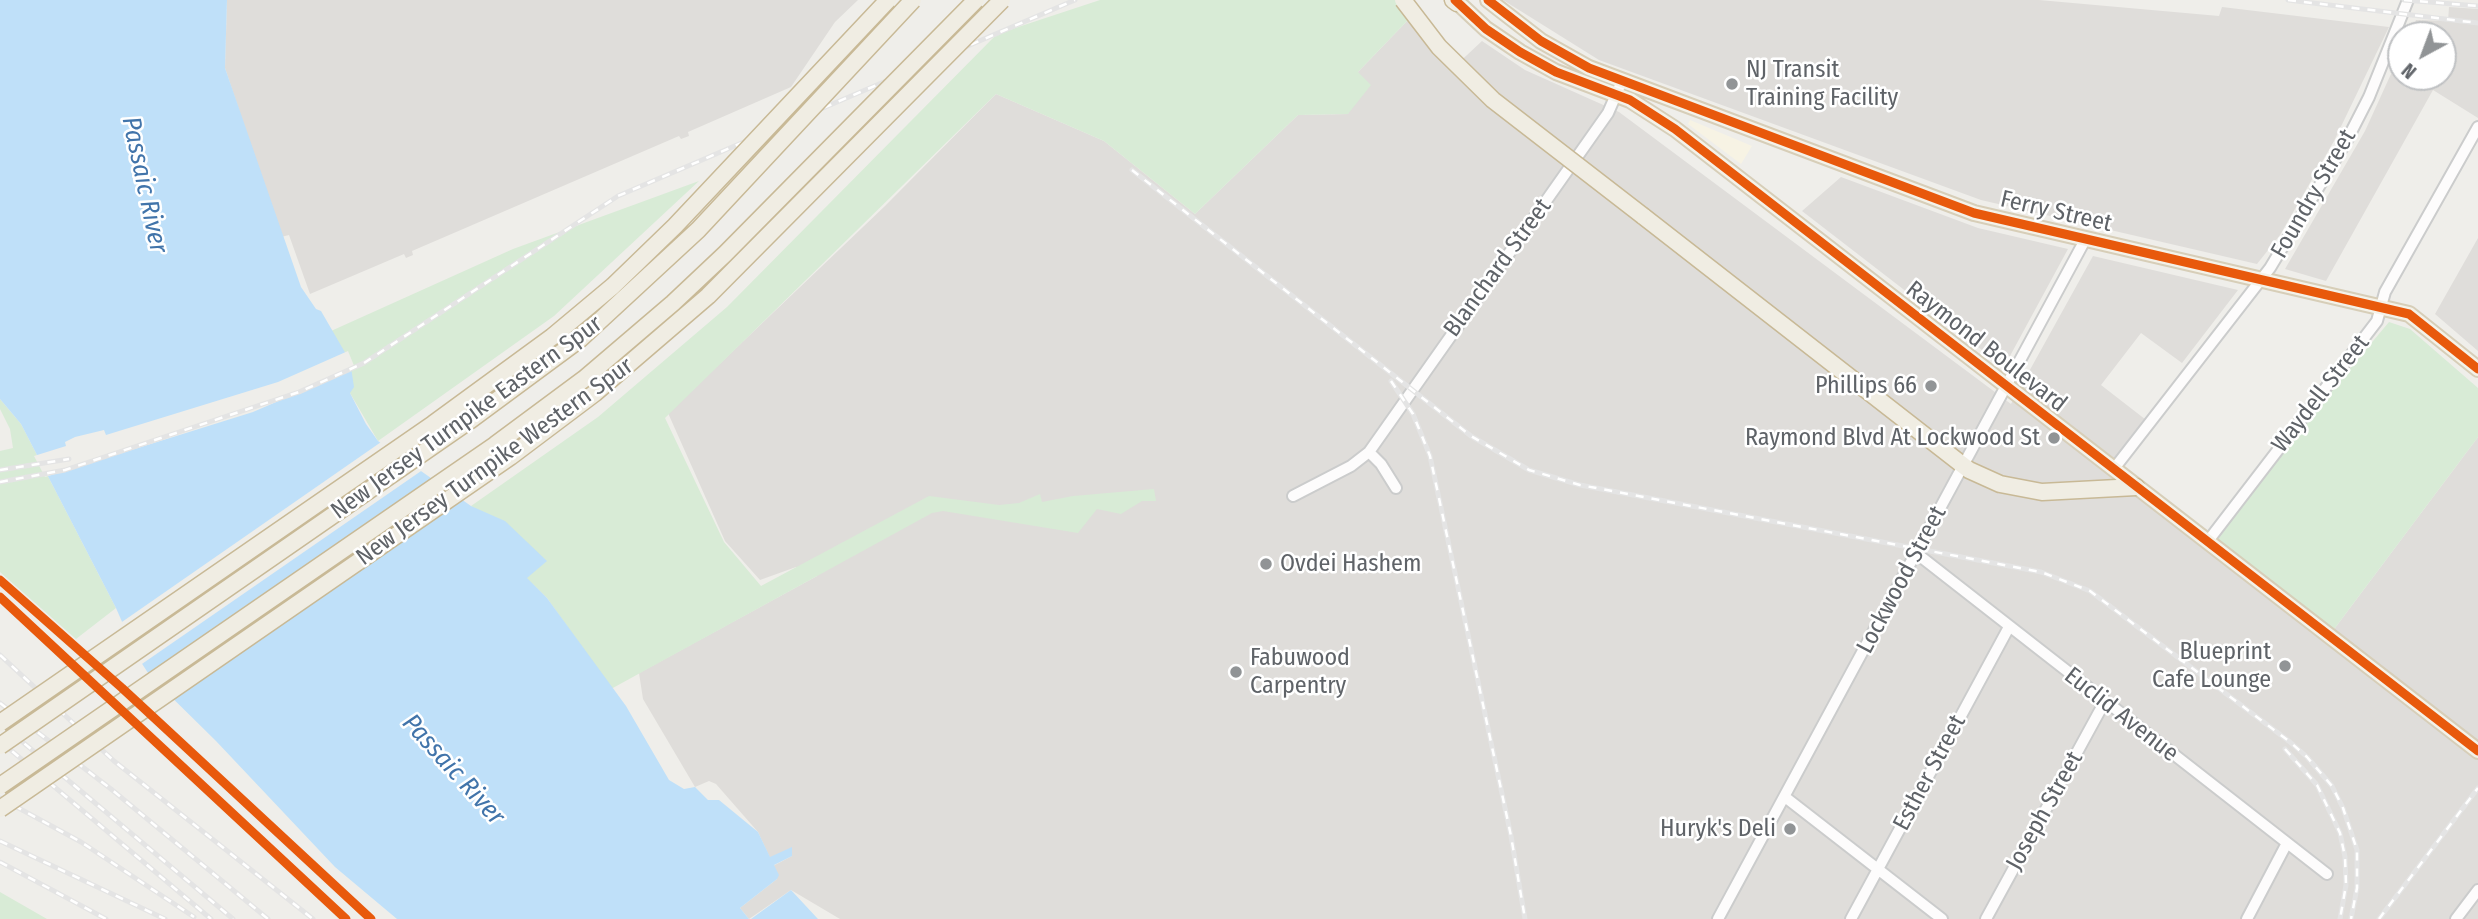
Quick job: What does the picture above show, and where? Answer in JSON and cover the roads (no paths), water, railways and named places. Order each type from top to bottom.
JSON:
[{"type":"highway","name":"New Jersey Turnpike Eastern Spur","points":[[0,723],[433,424],[552,337],[675,226],[887,0]]},
{"type":"highway","name":"New Jersey Turnpike Eastern Spur","points":[[0,746],[460,428],[580,339],[698,230],[914,0]]},
{"type":"highway","name":"New Jersey Turnpike Western Spur","points":[[0,786],[495,445],[584,379],[664,311],[724,254],[976,0]]},
{"type":"highway","name":"New Jersey Turnpike Western Spur","points":[[0,809],[525,446],[605,386],[733,272],[1002,0]]},
{"type":"highway","points":[[1403,0],[1439,47],[1493,100],[1963,467],[2000,484],[2035,491],[2136,487]]},
{"type":"main road","name":"Raymond Boulevard","points":[[1488,0],[1552,48],[1619,88],[1675,129],[2478,751]]},
{"type":"main road","name":"Raymond Boulevard","points":[[1455,1],[1486,29],[1556,72],[1619,88]]},
{"type":"main road","name":"Ferry Street","points":[[1619,88],[1974,213],[2381,306],[2420,320],[2478,369]]},
{"type":"street","name":"Foundry Street","points":[[2113,470],[2262,280],[2352,129],[2408,0]]},
{"type":"street","name":"Blanchard Street","points":[[1293,496],[1351,466],[1369,452],[1608,113],[1619,88]]},
{"type":"street","name":"Waydell Street","points":[[2208,541],[2377,321],[2385,292],[2478,127]]},
{"type":"street","name":"Lockwood Street","points":[[1718,919],[2084,240]]},
{"type":"street","points":[[1369,452],[1381,464],[1396,488]]},
{"type":"street","name":"Euclid Avenue","points":[[1916,554],[2327,874]]},
{"type":"street","name":"Esther Street","points":[[1852,919],[2009,627]]},
{"type":"street","name":"Joseph Street","points":[[1986,919],[2104,703]]},
{"type":"street","points":[[1785,797],[1942,919]]},
{"type":"street","points":[[2248,919],[2287,843]]},
{"type":"street","points":[[2456,919],[2478,890]]},
{"type":"water","name":"Passaic River","points":[[0,0],[227,0],[225,68],[301,287],[316,309],[321,311],[350,361],[354,387],[350,393],[366,424],[378,441],[471,506],[505,521],[547,561],[527,578],[547,598],[626,706],[669,780],[684,789],[695,787],[708,800],[719,800],[758,832],[770,857],[792,847],[792,856],[774,865],[779,875],[777,879],[740,908],[749,919],[397,919],[335,867],[216,741],[150,676],[137,656],[116,608],[21,424],[0,399]]},
{"type":"water","points":[[791,890],[818,919],[751,919]]},
{"type":"railway","points":[[0,482],[65,470],[299,392],[364,363],[618,196],[1075,0]]},
{"type":"railway","points":[[2288,0],[2478,23]]},
{"type":"railway","points":[[2404,0],[2478,6]]},
{"type":"railway","points":[[1132,170],[1471,436],[1529,470],[1580,485],[2041,572],[2090,591],[2290,742],[2332,786],[2343,808],[2357,850],[2357,888],[2351,919]]},
{"type":"railway","points":[[1391,381],[1413,414],[1430,456],[1511,836],[1525,919]]},
{"type":"railway","points":[[0,470],[69,459]]},
{"type":"railway","points":[[0,580],[122,688],[371,919]]},
{"type":"railway","points":[[0,597],[346,919]]},
{"type":"railway","points":[[0,655],[114,761],[313,919]]},
{"type":"railway","points":[[0,703],[111,789],[268,919]]},
{"type":"railway","points":[[0,723],[233,919]]},
{"type":"railway","points":[[0,741],[211,919]]},
{"type":"railway","points":[[2285,749],[2317,785],[2340,833],[2345,857],[2346,885],[2340,919]]},
{"type":"railway","points":[[2379,919],[2478,788]]},
{"type":"railway","points":[[0,798],[81,842],[194,917]]},
{"type":"railway","points":[[0,841],[165,919]]},
{"type":"railway","points":[[0,862],[106,919]]},
{"type":"place","name":"NJ Transit Training Facility","points":[[1732,84]]},
{"type":"place","name":"Phillips 66","points":[[1931,386]]},
{"type":"place","name":"Raymond Blvd At Lockwood St","points":[[2054,438]]},
{"type":"place","name":"Ovdei Hashem","points":[[1266,564]]},
{"type":"place","name":"Blueprint Cafe Lounge","points":[[2285,666]]},
{"type":"place","name":"Fabuwood Carpentry","points":[[1236,672]]},
{"type":"place","name":"Huryk's Deli","points":[[1790,829]]}]
